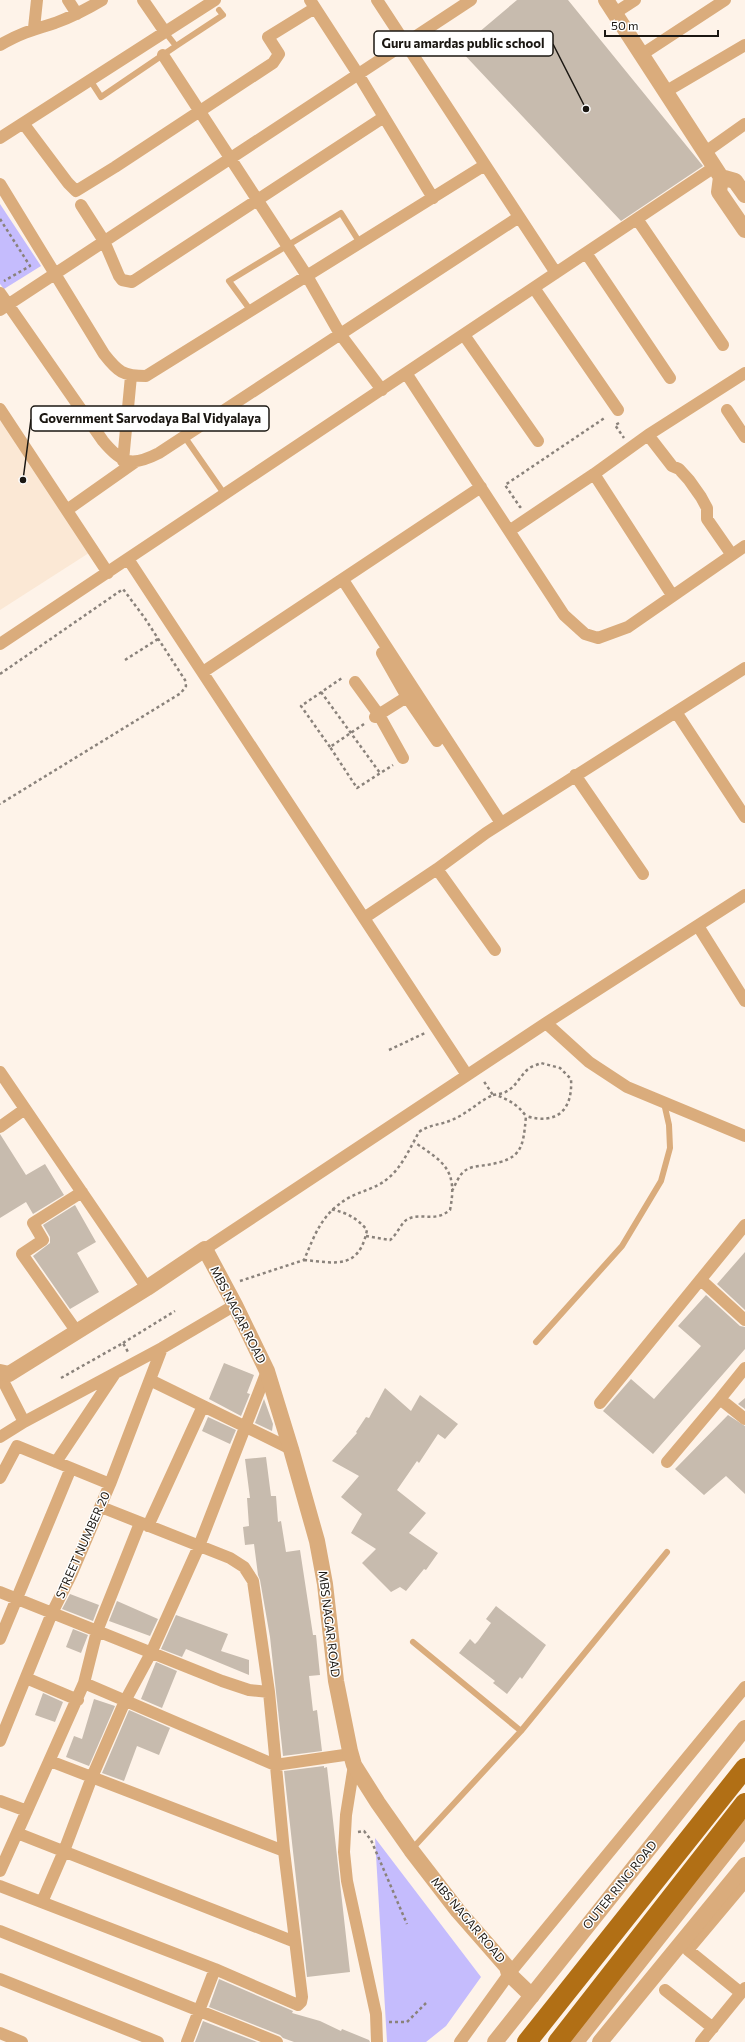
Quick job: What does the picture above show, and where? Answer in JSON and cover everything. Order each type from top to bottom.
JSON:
[{"type":"main road","name":"OUTER RING ROAD","points":[[527,2042],[745,1768]]},
{"type":"main road","points":[[558,2042],[745,1803]]},
{"type":"street","points":[[34,28],[37,0]]},
{"type":"street","points":[[68,0],[77,14]]},
{"type":"street","points":[[0,45],[34,28],[55,23],[77,14],[102,0]]},
{"type":"street","points":[[143,0],[165,32]]},
{"type":"street","points":[[376,0],[556,273]]},
{"type":"street","points":[[4,307],[471,0]]},
{"type":"street","points":[[606,0],[717,172],[719,192],[745,230]]},
{"type":"street","points":[[615,13],[635,0]]},
{"type":"street","points":[[641,55],[725,0]]},
{"type":"street","points":[[23,123],[68,184],[76,191],[273,63],[279,54],[268,37],[312,4],[358,74],[433,198]]},
{"type":"street","points":[[0,138],[165,32],[217,5]]},
{"type":"street","points":[[665,92],[745,45]]},
{"type":"street","points":[[163,55],[307,276],[340,334],[382,390]]},
{"type":"street","points":[[81,205],[104,241],[119,276],[122,280],[132,282],[384,117]]},
{"type":"street","points":[[704,153],[745,124]]},
{"type":"street","points":[[0,184],[104,354],[117,371],[131,376],[146,376],[485,165]]},
{"type":"street","points":[[717,172],[735,181],[744,193]]},
{"type":"street","points":[[0,644],[637,219],[717,172]]},
{"type":"street","points":[[0,293],[4,307],[103,442],[113,454],[123,461],[136,462],[144,460],[184,436],[519,217]]},
{"type":"street","points":[[637,219],[723,345]]},
{"type":"street","points":[[586,253],[670,378]]},
{"type":"street","points":[[534,288],[618,410]]},
{"type":"street","points":[[464,334],[538,441]]},
{"type":"street","points":[[406,373],[564,615],[586,634],[598,638],[628,626],[745,546]]},
{"type":"street","points":[[509,531],[594,474],[648,435],[745,373]]},
{"type":"street","points":[[123,461],[131,376]]},
{"type":"street","points":[[0,409],[108,573]]},
{"type":"street","points":[[727,410],[745,437]]},
{"type":"street","points":[[648,435],[672,466],[679,469],[702,497],[707,508],[707,519],[732,555]]},
{"type":"street","points":[[66,510],[136,462]]},
{"type":"street","points":[[594,474],[672,595]]},
{"type":"street","points":[[203,672],[481,487]]},
{"type":"street","points":[[128,559],[436,1027],[471,1072]]},
{"type":"street","points":[[343,580],[412,694],[438,741]]},
{"type":"street","points":[[382,654],[412,694],[501,823]]},
{"type":"street","points":[[364,918],[437,869],[501,823],[745,668]]},
{"type":"street","points":[[355,682],[377,716],[400,760]]},
{"type":"street","points":[[377,716],[412,694]]},
{"type":"street","points":[[676,712],[745,817]]},
{"type":"street","points":[[575,775],[643,874]]},
{"type":"street","points":[[437,869],[495,950]]},
{"type":"street","points":[[0,1372],[9,1374],[148,1288],[471,1072],[745,895]]},
{"type":"street","points":[[698,926],[745,1001]]},
{"type":"street","points":[[546,1023],[589,1062],[627,1087],[745,1136]]},
{"type":"street","points":[[0,1072],[148,1288]]},
{"type":"street","points":[[0,1127],[25,1109]]},
{"type":"street","points":[[77,1332],[22,1254],[43,1240],[33,1223],[82,1192]]},
{"type":"street","points":[[600,1403],[745,1225]]},
{"type":"street","name":"MBS NAGAR ROAD","points":[[205,1249],[235,1305],[267,1371],[291,1449],[317,1541],[325,1584],[336,1681],[352,1759],[382,1809],[411,1850],[462,1916],[511,1970],[535,1992]]},
{"type":"street","points":[[701,1280],[745,1320]]},
{"type":"street","points":[[0,1437],[24,1422],[162,1348],[235,1305]]},
{"type":"street","name":"STREET NUMBER 20","points":[[0,1741],[52,1613],[101,1507],[162,1348]]},
{"type":"street","points":[[667,1462],[745,1368]]},
{"type":"street","points":[[42,1902],[64,1851],[92,1777],[125,1701],[151,1653],[199,1546],[267,1371]]},
{"type":"street","points":[[56,1462],[115,1374]]},
{"type":"street","points":[[0,1375],[24,1422]]},
{"type":"street","points":[[150,1380],[246,1425],[291,1449]]},
{"type":"street","points":[[720,1399],[745,1419]]},
{"type":"street","points":[[0,1871],[78,1700],[84,1683],[97,1631],[144,1525],[203,1406]]},
{"type":"street","points":[[0,1478],[17,1446],[110,1484]]},
{"type":"street","points":[[0,1639],[71,1468]]},
{"type":"street","points":[[0,1886],[215,1969],[298,2005],[301,2002],[302,1997],[275,1766],[269,1692],[253,1581],[244,1567],[230,1558],[101,1507]]},
{"type":"street","points":[[0,1592],[222,1681],[249,1690],[269,1692]]},
{"type":"street","points":[[26,1678],[78,1700]]},
{"type":"street","points":[[84,1683],[275,1766],[352,1759],[344,1852],[347,1881],[376,2022],[377,2042]]},
{"type":"street","points":[[460,2042],[511,1970],[745,1686]]},
{"type":"street","name":"OUTER RING ROAD","points":[[495,2042],[745,1728]]},
{"type":"street","points":[[50,1761],[284,1851]]},
{"type":"street","points":[[0,1801],[27,1811]]},
{"type":"street","points":[[578,2041],[745,1828]]},
{"type":"street","points":[[17,1832],[295,1942]]},
{"type":"street","points":[[648,1851],[695,1890]]},
{"type":"street","points":[[600,2042],[745,1865]]},
{"type":"street","points":[[701,2042],[743,1990],[688,1950],[745,1882]]},
{"type":"street","points":[[0,1931],[277,2042]]},
{"type":"street","points":[[187,2042],[215,1969]]},
{"type":"street","points":[[0,1979],[158,2042]]},
{"type":"street","points":[[665,1990],[713,2028]]},
{"type":"street","points":[[0,2033],[22,2042]]},
{"type":"lane","points":[[90,80],[101,97],[223,15],[217,5]]},
{"type":"lane","points":[[165,32],[176,46]]},
{"type":"lane","points":[[251,311],[229,281],[341,212],[360,243]]},
{"type":"lane","points":[[184,436],[225,495]]},
{"type":"lane","points":[[536,1342],[622,1246],[661,1181],[670,1148],[669,1125],[664,1103]]},
{"type":"lane","points":[[411,1850],[521,1730],[667,1552]]},
{"type":"lane","points":[[413,1642],[521,1730]]},
{"type":"path","points":[[0,219],[30,266],[0,284]]},
{"type":"path","points":[[615,425],[625,419],[618,410]]},
{"type":"path","points":[[526,503],[520,507],[505,484],[608,415],[624,438],[617,442]]},
{"type":"path","points":[[0,674],[123,589],[185,680],[186,686],[181,693],[0,804]]},
{"type":"path","points":[[125,660],[158,639]]},
{"type":"path","points":[[344,676],[301,706],[357,788],[400,760]]},
{"type":"path","points":[[321,692],[349,734],[380,773]]},
{"type":"path","points":[[330,747],[377,716]]},
{"type":"path","points":[[389,1050],[436,1027]]},
{"type":"path","points":[[304,1260],[321,1222],[332,1210],[351,1197],[385,1181],[395,1172],[419,1132],[426,1127],[454,1119],[480,1101],[494,1095],[504,1094],[515,1086],[528,1068],[541,1063],[560,1068],[571,1079],[569,1100],[563,1111],[547,1119],[537,1119],[526,1116],[519,1107],[509,1100],[494,1095],[471,1072]]},
{"type":"path","points":[[452,1191],[464,1171],[470,1168],[505,1162],[517,1154],[524,1141],[526,1116]]},
{"type":"path","points":[[366,1236],[390,1240],[397,1234],[406,1219],[443,1216],[450,1210],[452,1191],[450,1178],[445,1165],[438,1158],[414,1142]]},
{"type":"path","points":[[225,1286],[304,1260],[336,1263],[347,1262],[360,1251],[367,1230],[359,1221],[345,1212],[332,1210]]},
{"type":"path","points":[[61,1378],[123,1343],[175,1311]]},
{"type":"path","points":[[123,1343],[135,1363]]},
{"type":"path","points":[[346,1832],[364,1831],[371,1840],[407,1924]]},
{"type":"path","points":[[376,2022],[407,2022],[426,2003]]},
{"type":"shaded area","points":[[0,204],[41,266],[4,289],[0,284]]},
{"type":"shaded area","points":[[0,408],[92,551],[0,610]]},
{"type":"shaded area","points":[[375,1838],[481,1977],[446,2026],[426,2042],[387,2042]]},
{"type":"building","points":[[517,0],[568,0],[703,166],[621,221],[459,49]]},
{"type":"building","points":[[0,1134],[26,1175],[45,1164],[64,1195],[33,1214],[26,1202],[0,1218]]},
{"type":"building","points":[[75,1205],[96,1242],[77,1253],[99,1292],[70,1309],[33,1256],[50,1243],[50,1237],[43,1225]]},
{"type":"building","points":[[745,1252],[745,1310],[717,1284]]},
{"type":"building","points":[[706,1295],[740,1326],[745,1327],[745,1349],[653,1454],[603,1411],[631,1379],[654,1399],[701,1346],[678,1326]]},
{"type":"building","points":[[224,1363],[254,1375],[247,1393],[250,1394],[241,1416],[209,1399]]},
{"type":"building","points":[[385,1388],[411,1411],[420,1395],[458,1424],[445,1439],[438,1434],[419,1463],[417,1461],[397,1490],[426,1513],[409,1533],[438,1553],[426,1570],[424,1569],[406,1591],[400,1587],[391,1592],[362,1563],[376,1549],[351,1533],[362,1514],[341,1497],[359,1476],[332,1461],[357,1433],[356,1432],[366,1417],[369,1418]]},
{"type":"building","points":[[745,1398],[745,1409],[738,1404]]},
{"type":"building","points":[[264,1399],[273,1424],[272,1431],[255,1423]]},
{"type":"building","points":[[728,1415],[745,1426],[745,1494],[726,1476],[704,1495],[675,1469]]},
{"type":"building","points":[[208,1417],[236,1430],[230,1444],[202,1431]]},
{"type":"building","points":[[266,1457],[271,1496],[276,1496],[278,1522],[281,1521],[286,1552],[300,1550],[313,1635],[316,1635],[320,1675],[309,1676],[313,1711],[317,1710],[322,1751],[283,1756],[270,1637],[258,1575],[254,1544],[245,1545],[243,1527],[249,1526],[247,1498],[250,1498],[245,1459]]},
{"type":"building","points":[[70,1594],[99,1605],[93,1621],[62,1609]]},
{"type":"building","points":[[117,1601],[158,1619],[150,1636],[109,1621]]},
{"type":"building","points":[[496,1606],[546,1645],[522,1679],[520,1677],[507,1694],[493,1683],[495,1681],[459,1653],[470,1639],[475,1644],[478,1641],[491,1623],[486,1619]]},
{"type":"building","points":[[176,1615],[228,1634],[221,1651],[249,1660],[249,1675],[186,1649],[182,1657],[161,1649]]},
{"type":"building","points":[[73,1629],[88,1635],[81,1653],[66,1647]]},
{"type":"building","points":[[156,1662],[177,1671],[162,1708],[141,1699]]},
{"type":"building","points":[[43,1693],[63,1702],[55,1722],[35,1715]]},
{"type":"building","points":[[94,1699],[115,1706],[89,1766],[66,1757],[74,1736],[82,1739]]},
{"type":"building","points":[[129,1710],[170,1728],[159,1755],[137,1746],[124,1781],[102,1773]]},
{"type":"building","points":[[324,1766],[324,1768],[327,1767],[350,1972],[307,1977],[284,1771]]},
{"type":"building","points":[[219,1979],[293,2011],[292,2013],[320,2021],[341,2031],[342,2029],[369,2040],[370,2042],[294,2042],[283,2038],[280,2035],[209,2007]]},
{"type":"building","points":[[203,2021],[257,2042],[195,2042]]},
{"type":"place","name":"Guru amardas public school","points":[[586,109]]},
{"type":"place","name":"Government Sarvodaya Bal Vidyalaya","points":[[23,480]]}]
